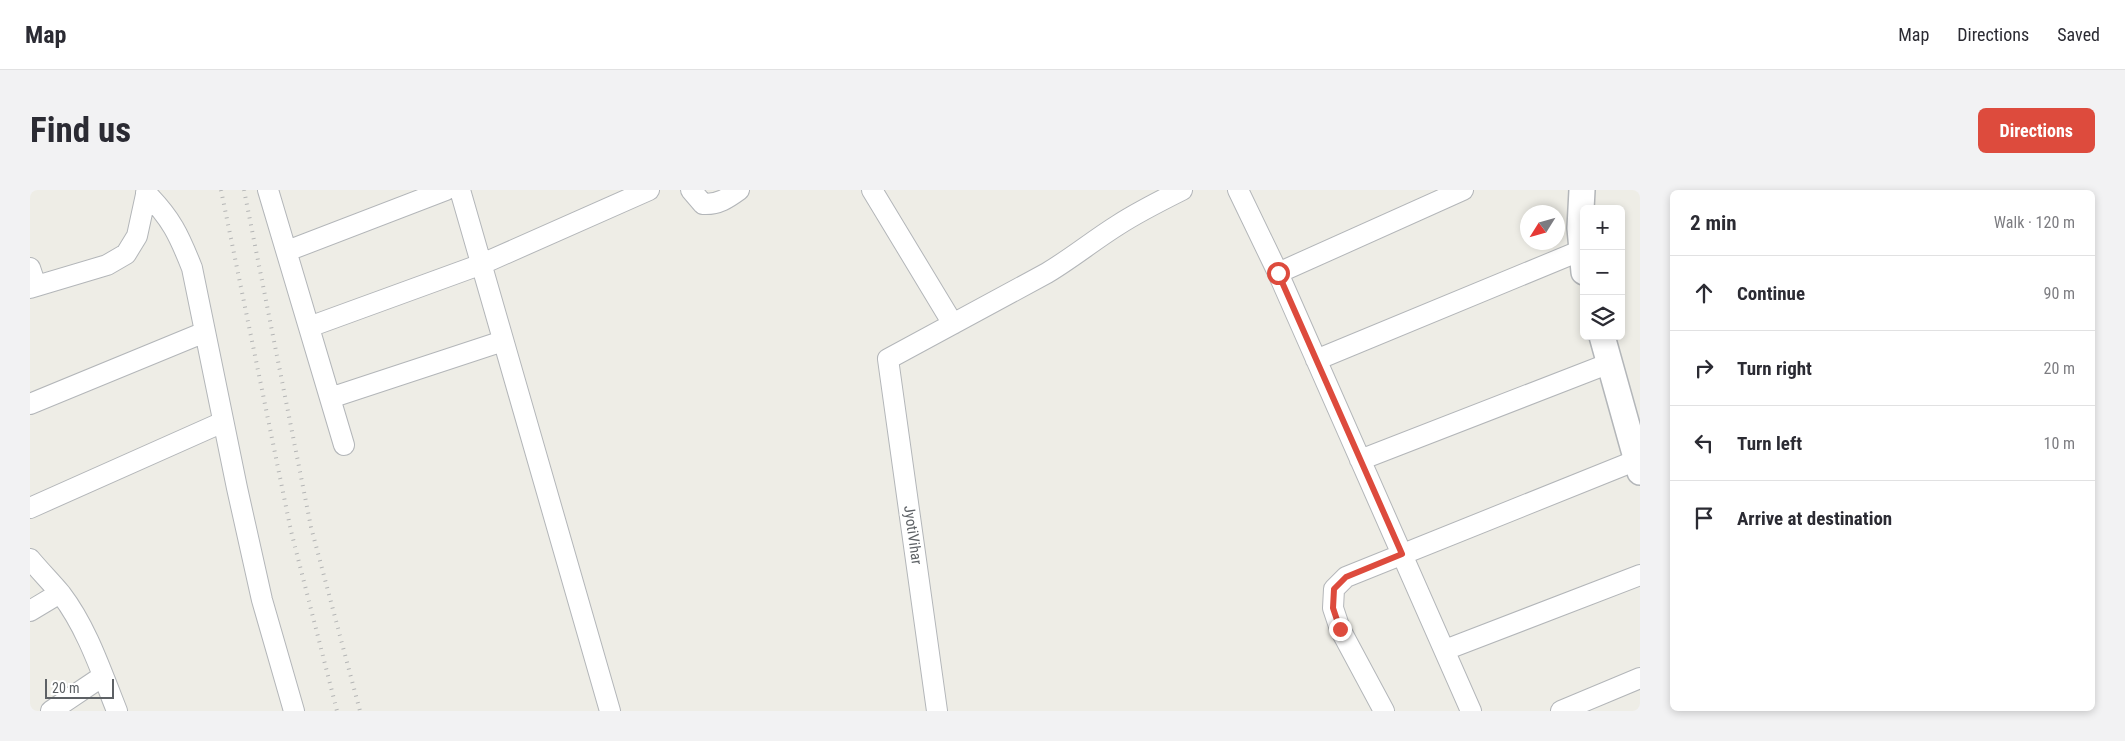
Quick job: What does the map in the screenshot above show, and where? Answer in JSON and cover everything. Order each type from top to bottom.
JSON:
[{"type":"street","points":[[268,190],[344,445]]},
{"type":"street","points":[[286,251],[446,190]]},
{"type":"street","points":[[460,190],[610,711]]},
{"type":"street","points":[[309,327],[482,264],[649,190]]},
{"type":"street","points":[[692,190],[703,204],[711,205],[724,200],[740,190]]},
{"type":"street","points":[[872,190],[953,324],[1048,273],[1133,216],[1182,190]]},
{"type":"street","points":[[1238,190],[1278,273],[1472,711]]},
{"type":"street","points":[[1278,273],[1463,190]]},
{"type":"street","points":[[1582,190],[1580,228],[1582,250]]},
{"type":"street","points":[[32,281],[107,265],[126,254],[137,236],[146,192]]},
{"type":"street","points":[[146,192],[165,212],[180,238],[192,268],[262,600],[294,711]]},
{"type":"street","points":[[1316,360],[1580,261]]},
{"type":"street","name":"JyotiVihar","points":[[937,711],[888,359],[953,324]]},
{"type":"street","points":[[30,404],[205,332]]},
{"type":"street","points":[[1384,711],[1340,629],[1333,608],[1334,589],[1346,577],[1402,554],[1638,466],[1603,340]]},
{"type":"street","points":[[330,398],[503,341]]},
{"type":"street","points":[[1360,460],[1610,363]]},
{"type":"street","points":[[30,508],[223,422]]},
{"type":"street","points":[[30,559],[60,593],[86,634],[117,711]]},
{"type":"street","points":[[1445,650],[1640,575]]},
{"type":"street","points":[[30,611],[60,593]]},
{"type":"street","points":[[51,711],[103,676]]},
{"type":"street","points":[[1561,711],[1640,678]]},
{"type":"railway","points":[[221,190],[291,531],[337,711]]},
{"type":"railway","points":[[244,190],[311,527],[360,711]]},
{"type":"route","points":[[1278,273],[1402,554],[1346,577],[1334,589],[1333,608],[1340,629]]}]
